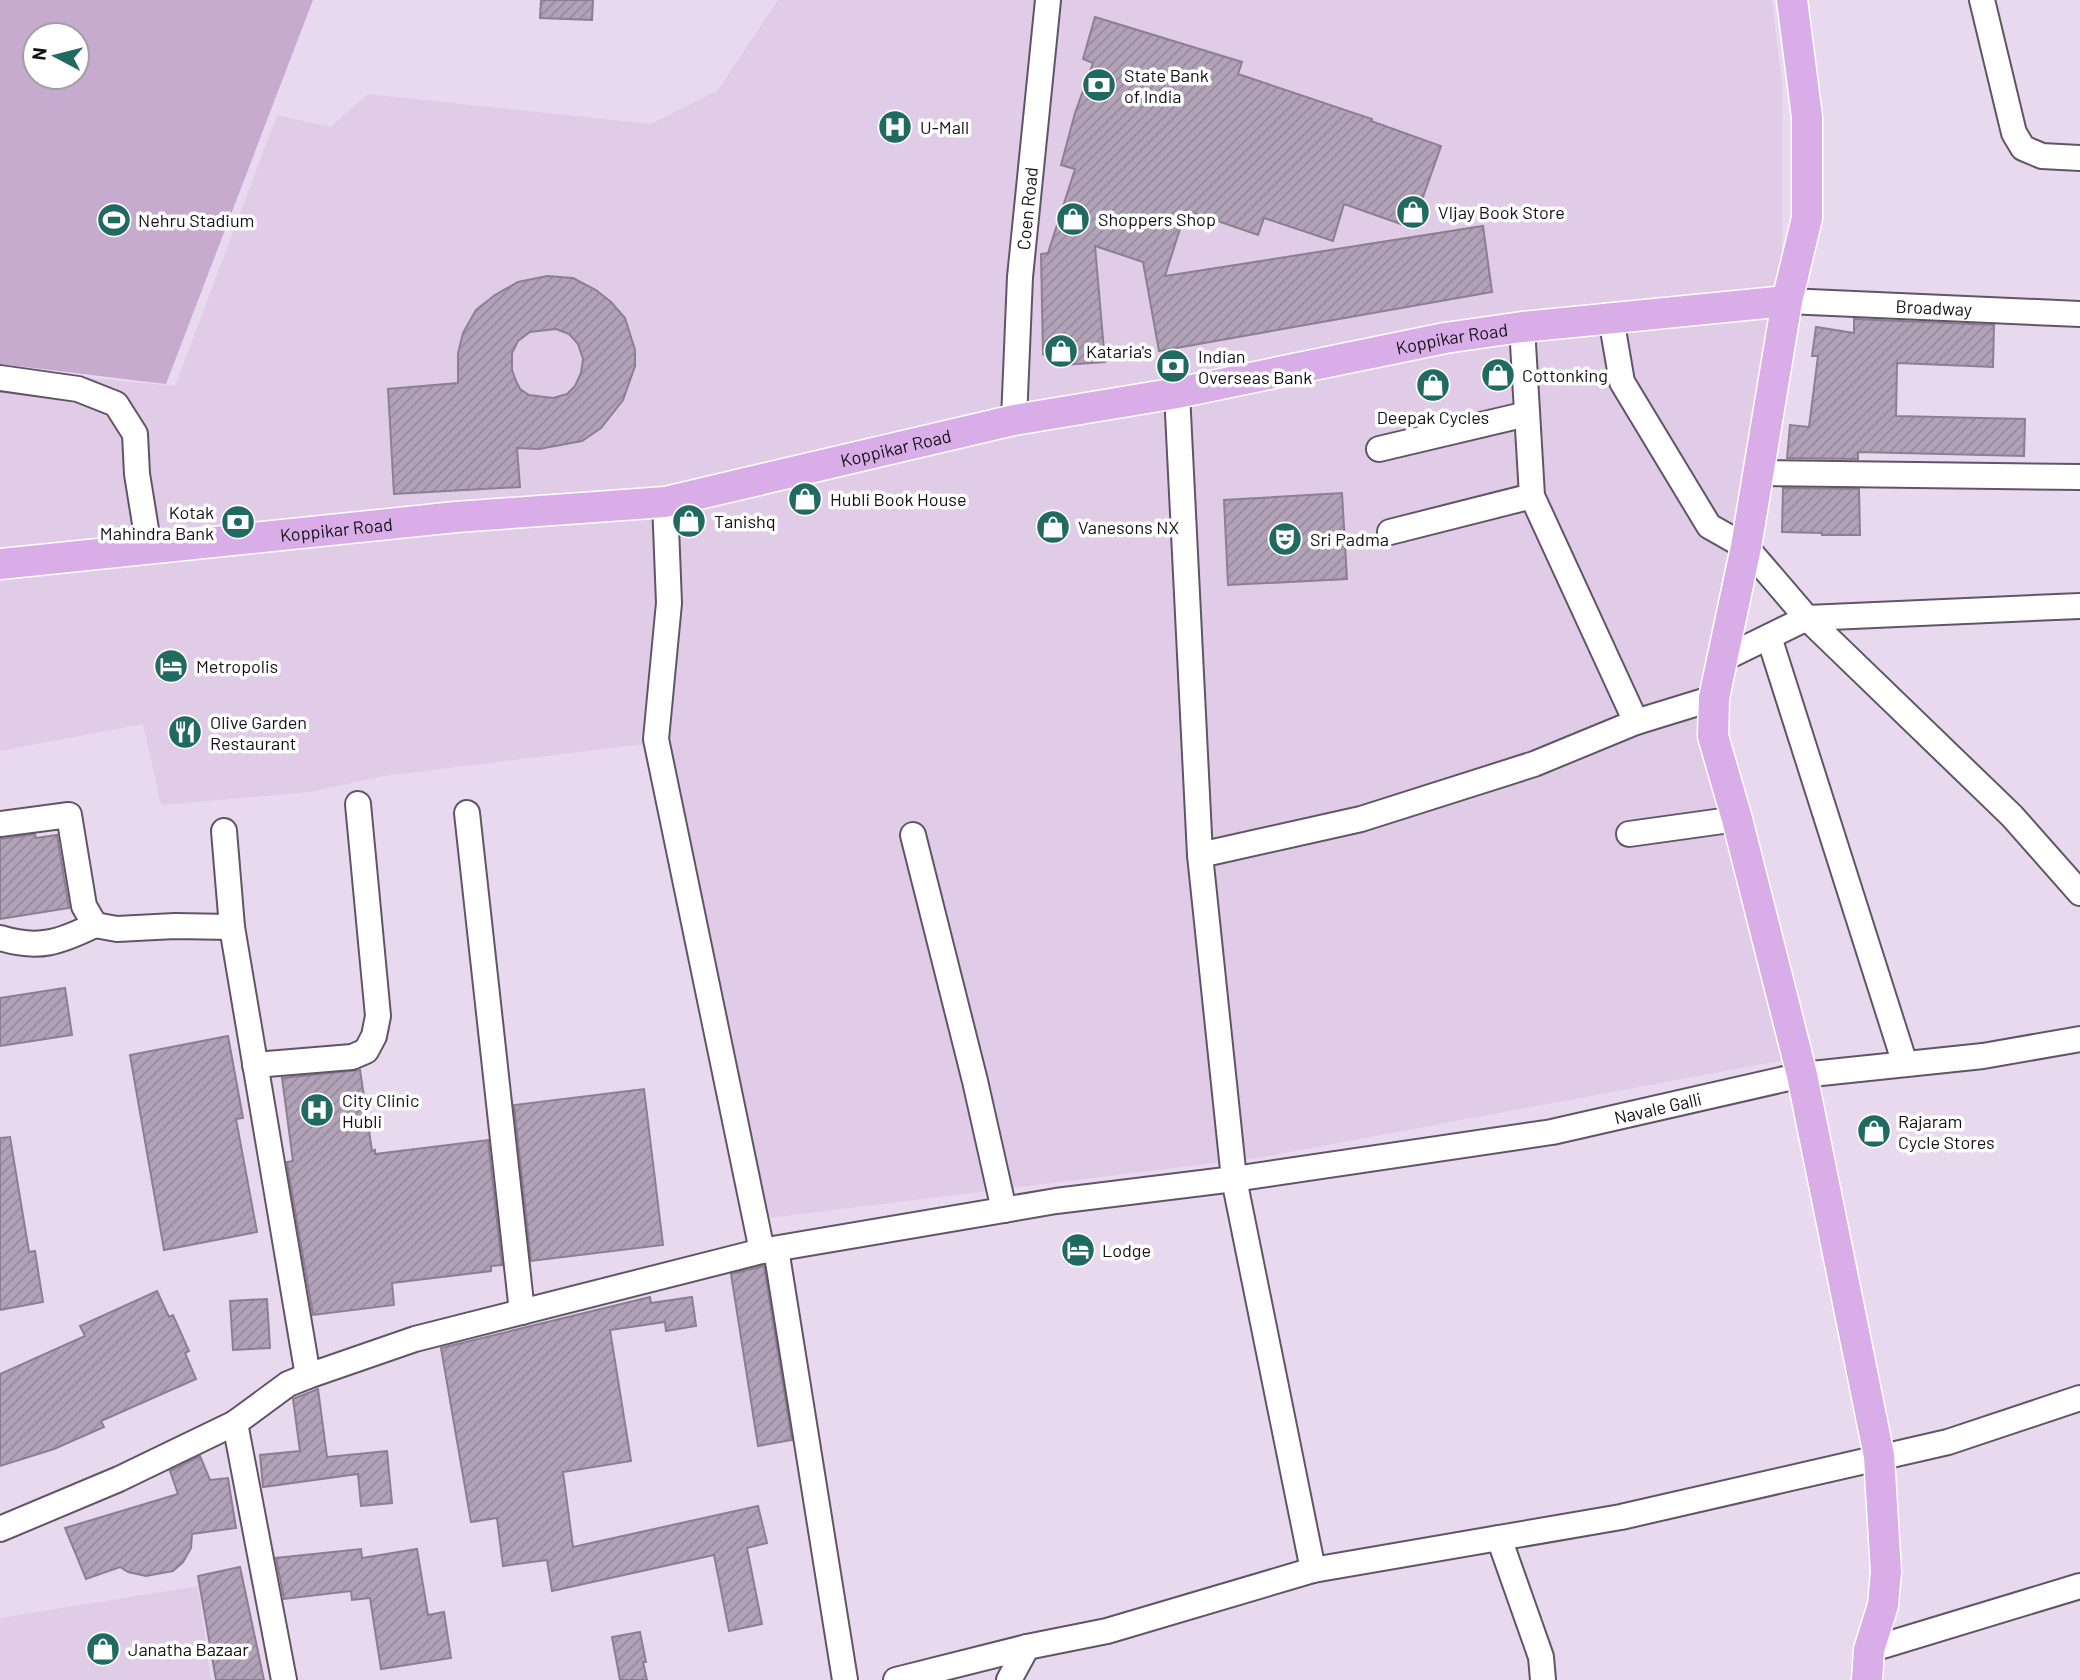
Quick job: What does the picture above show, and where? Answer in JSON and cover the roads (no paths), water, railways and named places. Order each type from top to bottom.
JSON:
[{"type":"main road","points":[[1792,0],[1807,117],[1807,218],[1787,300],[1746,547],[1714,698],[1713,736],[1737,819],[1801,1074],[1879,1456],[1886,1572],[1883,1605],[1869,1650],[1867,1680]]},
{"type":"main road","name":"Koppikar Road","points":[[0,564],[456,517],[665,502],[1014,420],[1177,393],[1445,338],[1522,327],[1787,300]]},
{"type":"street","name":"Coen Road","points":[[1014,420],[1020,277],[1048,0]]},
{"type":"street","points":[[1982,0],[2014,133],[2023,148],[2042,156],[2080,159]]},
{"type":"street","name":"Broadway","points":[[1787,300],[2080,314]]},
{"type":"street","points":[[1611,318],[1622,382],[1709,526],[1746,547],[1807,618],[2012,816],[2080,893]]},
{"type":"street","points":[[1522,327],[1532,496],[1636,722]]},
{"type":"street","points":[[0,379],[78,389],[116,404],[135,434],[137,474],[149,548]]},
{"type":"street","points":[[1177,393],[1200,855],[1234,1178],[1313,1570]]},
{"type":"street","points":[[1379,449],[1527,414]]},
{"type":"street","points":[[1758,473],[2080,477]]},
{"type":"street","points":[[1390,532],[1532,496]]},
{"type":"street","points":[[665,502],[669,603],[656,739],[769,1250],[845,1680]]},
{"type":"street","points":[[1723,659],[1807,618],[2080,606]]},
{"type":"street","points":[[1769,636],[1905,1064]]},
{"type":"street","points":[[1200,855],[1361,819],[1534,764],[1636,722],[1714,698]]},
{"type":"street","points":[[255,1065],[352,1057],[366,1051],[374,1036],[378,1016],[376,979],[358,804]]},
{"type":"street","points":[[467,813],[522,1312]]},
{"type":"street","points":[[0,824],[69,816],[84,905],[95,925]]},
{"type":"street","points":[[1629,834],[1737,819]]},
{"type":"street","points":[[223,831],[232,927],[308,1377]]},
{"type":"street","points":[[912,835],[975,1081],[1004,1210]]},
{"type":"street","points":[[0,938],[24,945],[38,944],[65,940],[95,925],[117,929],[232,927]]},
{"type":"street","name":"Navale Galli","points":[[0,1529],[118,1479],[235,1423],[288,1384],[415,1339],[769,1250],[1056,1201],[1552,1132],[1801,1074],[1983,1056],[2080,1039]]},
{"type":"street","points":[[896,1680],[1027,1647],[1107,1631],[1313,1570],[1622,1517],[1948,1442],[2080,1398]]},
{"type":"street","points":[[235,1423],[284,1680]]},
{"type":"street","points":[[1499,1538],[1541,1657],[1543,1680]]},
{"type":"street","points":[[1869,1650],[2080,1586]]},
{"type":"street","points":[[1009,1680],[1027,1647]]},
{"type":"place","name":"State Bank of India","points":[[1099,85]]},
{"type":"place","name":"U-Mall","points":[[895,127]]},
{"type":"place","name":"VIjay Book Store","points":[[1413,212]]},
{"type":"place","name":"Shoppers Shop","points":[[1073,219]]},
{"type":"place","name":"Nehru Stadium","points":[[114,220]]},
{"type":"place","name":"Kataria's","points":[[1061,351]]},
{"type":"place","name":"Indian Overseas Bank","points":[[1173,366]]},
{"type":"place","name":"Cottonking","points":[[1498,375]]},
{"type":"place","name":"Deepak Cycles","points":[[1433,385]]},
{"type":"place","name":"Hubli Book House","points":[[805,499]]},
{"type":"place","name":"Tanishq","points":[[689,521]]},
{"type":"place","name":"Kotak Mahindra Bank","points":[[238,522]]},
{"type":"place","name":"Vanesons NX","points":[[1053,527]]},
{"type":"place","name":"Sri Padma","points":[[1285,539]]},
{"type":"place","name":"Metropolis","points":[[171,666]]},
{"type":"place","name":"Olive Garden Restaurant","points":[[185,732]]},
{"type":"place","name":"City Clinic Hubli","points":[[317,1110]]},
{"type":"place","name":"Rajaram Cycle Stores","points":[[1874,1131]]},
{"type":"place","name":"Lodge","points":[[1078,1250]]},
{"type":"place","name":"Janatha Bazaar","points":[[103,1649]]}]
